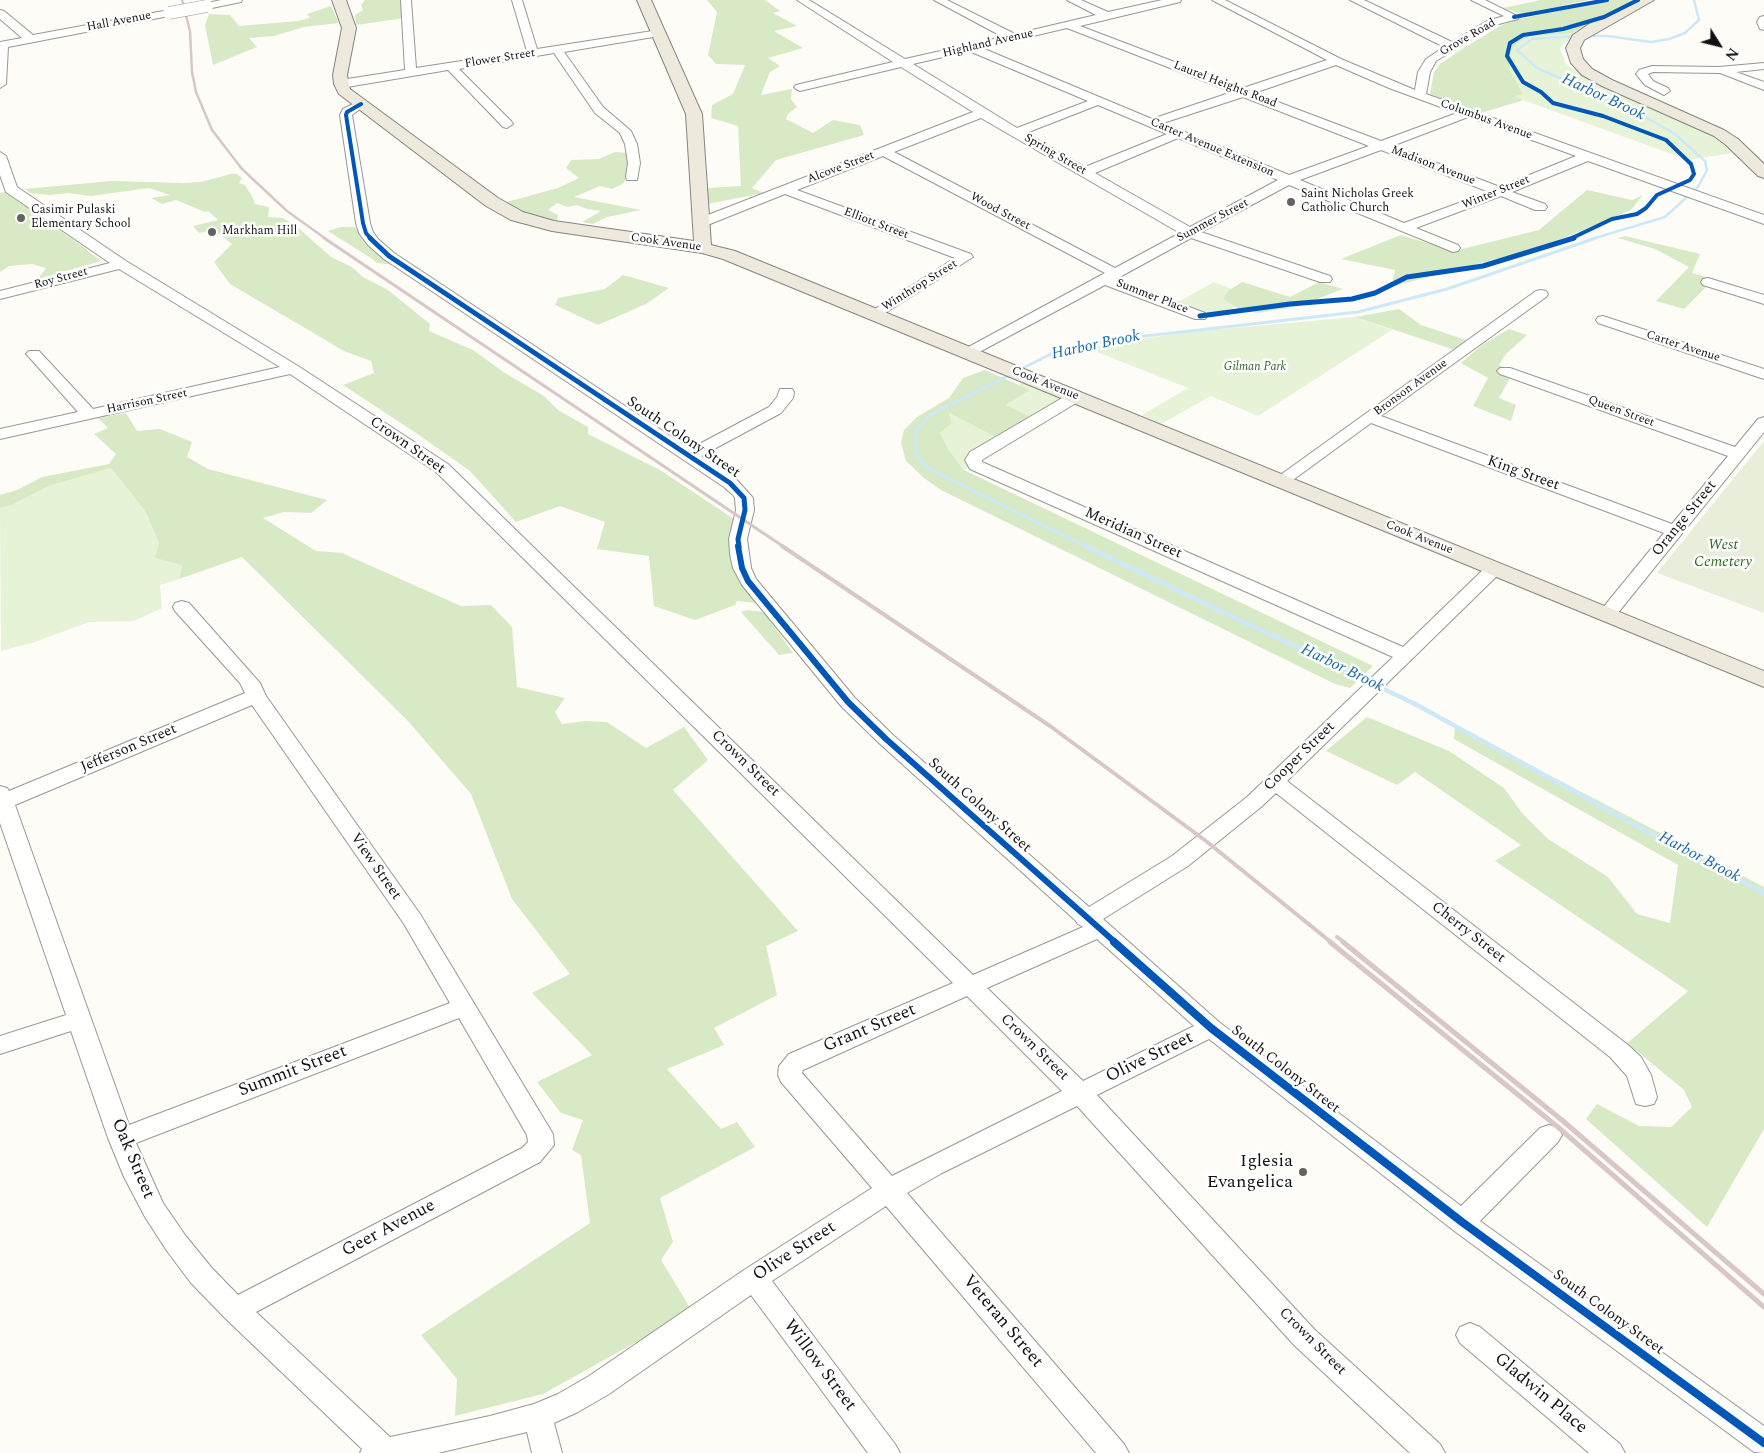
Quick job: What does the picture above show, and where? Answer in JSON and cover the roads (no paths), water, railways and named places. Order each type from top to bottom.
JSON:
[{"type":"main road","points":[[340,0],[349,28],[340,76],[341,84]]},
{"type":"main road","points":[[644,0],[694,114],[702,248]]},
{"type":"main road","points":[[1647,0],[1594,27],[1578,38],[1575,42],[1573,54],[1576,60],[1587,72],[1607,83],[1719,133],[1732,142],[1764,173]]},
{"type":"main road","name":"Cook Avenue","points":[[341,84],[344,91],[492,202],[518,216],[576,231],[702,248],[728,255],[1764,680]]},
{"type":"street","name":"Hall Avenue","points":[[2,45],[237,0]]},
{"type":"street","points":[[406,0],[411,73]]},
{"type":"street","points":[[517,0],[533,53]]},
{"type":"street","name":"Spring Street","points":[[802,0],[982,113],[1190,233],[1325,279]]},
{"type":"street","points":[[939,0],[1015,38]]},
{"type":"street","points":[[1072,0],[1107,16]]},
{"type":"street","name":"Highland Avenue","points":[[800,87],[1176,0]]},
{"type":"street","name":"Columbus Avenue","points":[[1217,0],[1337,61],[1420,96],[1764,220]]},
{"type":"street","points":[[1355,0],[1454,47]]},
{"type":"street","name":"Grove Road","points":[[1420,96],[1427,65],[1432,59],[1491,24],[1514,17],[1476,0]]},
{"type":"street","points":[[0,12],[30,40]]},
{"type":"street","points":[[1764,19],[1762,22],[1764,27]]},
{"type":"street","name":"Laurel Heights Road","points":[[1068,25],[1382,146]]},
{"type":"street","name":"Flower Street","points":[[341,84],[659,32]]},
{"type":"street","points":[[0,84],[2,45]]},
{"type":"street","name":"Carter Avenue Extension","points":[[971,48],[1453,248]]},
{"type":"street","points":[[557,50],[598,110],[626,132],[632,144],[634,163],[632,177]]},
{"type":"street","points":[[1152,123],[1337,61]]},
{"type":"street","points":[[1664,91],[1649,83],[1642,74],[1643,72],[1652,69],[1719,70],[1764,66]]},
{"type":"street","points":[[451,67],[506,124]]},
{"type":"street","points":[[1719,70],[1764,86]]},
{"type":"street","points":[[1016,133],[1098,101]]},
{"type":"street","name":"South Colony Street","points":[[361,104],[346,115],[363,223],[366,233],[373,242],[389,256],[730,483],[744,498],[745,510],[738,539],[742,568],[760,597],[848,702],[886,740],[1211,1028],[1462,1222],[1764,1442]]},
{"type":"street","name":"Alcove Street","points":[[700,223],[982,113]]},
{"type":"street","name":"Summer Street","points":[[968,353],[1288,180],[1469,113]]},
{"type":"street","points":[[1085,172],[1177,134]]},
{"type":"street","name":"Madison Avenue","points":[[1382,146],[1540,207]]},
{"type":"street","name":"Wood Street","points":[[885,152],[1109,276]]},
{"type":"street","name":"Crown Street","points":[[0,156],[11,189],[121,264],[293,369],[442,468],[1080,1093],[1304,1337],[1430,1453]]},
{"type":"street","name":"Winter Street","points":[[1404,228],[1501,192],[1588,156]]},
{"type":"street","name":"Elliott Street","points":[[786,190],[966,257]]},
{"type":"street","name":"Winthrop Street","points":[[874,314],[966,257]]},
{"type":"street","name":"Roy Street","points":[[0,295],[121,264]]},
{"type":"street","name":"Summer Place","points":[[1109,276],[1200,316]]},
{"type":"street","points":[[1708,282],[1764,300]]},
{"type":"street","name":"Bronson Avenue","points":[[1280,481],[1541,294]]},
{"type":"street","name":"Carter Avenue","points":[[1603,320],[1764,374]]},
{"type":"street","points":[[34,354],[89,414]]},
{"type":"street","name":"Harrison Street","points":[[0,434],[293,369]]},
{"type":"street","name":"Queen Street","points":[[1505,371],[1738,454]]},
{"type":"street","points":[[689,456],[775,410],[785,398],[786,392]]},
{"type":"street","name":"Meridian Street","points":[[1075,397],[976,456],[973,460],[976,464],[1405,655]]},
{"type":"street","name":"King Street","points":[[1370,417],[1675,531]]},
{"type":"street","name":"Orange Street","points":[[1606,615],[1764,422]]},
{"type":"street","name":"Cooper Street","points":[[1092,924],[1180,861],[1233,820],[1276,782],[1494,569]]},
{"type":"street","name":"View Street","points":[[182,607],[253,687],[256,696],[412,919],[540,1134],[541,1145]]},
{"type":"street","name":"Jefferson Street","points":[[2,797],[256,696]]},
{"type":"street","name":"Cherry Street","points":[[1276,782],[1619,1051],[1632,1063],[1639,1075],[1645,1097]]},
{"type":"street","name":"Oak Street","points":[[2,797],[121,1138],[137,1177],[176,1243],[201,1275],[380,1452]]},
{"type":"street","name":"Grant Street","points":[[890,1190],[790,1075],[790,1066],[798,1060],[971,985],[1092,924]]},
{"type":"street","name":"Summit Street","points":[[121,1138],[465,1006]]},
{"type":"street","points":[[0,1045],[80,1019]]},
{"type":"street","name":"Olive Street","points":[[380,1452],[490,1429],[538,1416],[568,1403],[599,1385],[754,1278],[890,1190],[933,1166],[1211,1028]]},
{"type":"street","points":[[1462,1222],[1550,1135]]},
{"type":"street","name":"Geer Avenue","points":[[235,1310],[531,1154],[541,1145]]},
{"type":"street","name":"Veteran Street","points":[[890,1190],[1114,1453]]},
{"type":"street","name":"Willow Street","points":[[754,1278],[885,1453]]},
{"type":"street","name":"Gladwin Place","points":[[1470,1336],[1610,1453]]},
{"type":"street","points":[[538,1416],[547,1453]]},
{"type":"waterway","name":"Harbor Brook","points":[[1588,36],[1607,36],[1651,42],[1669,39],[1685,33],[1699,20],[1694,0]]},
{"type":"waterway","name":"Harbor Brook","points":[[1578,36],[1532,39],[1517,50],[1537,68],[1635,111],[1675,134],[1705,161],[1707,170],[1698,187],[1665,217],[1592,239]]},
{"type":"waterway","name":"Harbor Brook","points":[[1088,547],[927,468],[916,454],[916,430],[930,415],[1055,352],[1110,340],[1358,312],[1447,289],[1596,238]]},
{"type":"waterway","name":"Harbor Brook","points":[[1085,546],[1415,704],[1659,838],[1764,893]]},
{"type":"railway","points":[[182,0],[190,31],[192,72],[196,92],[212,130],[242,169],[287,211],[326,239]]},
{"type":"railway","points":[[324,238],[784,547]]},
{"type":"railway","points":[[782,546],[1050,726],[1206,841],[1332,943]]},
{"type":"railway","points":[[1337,937],[1345,943]]},
{"type":"railway","points":[[1330,942],[1559,1128],[1764,1307]]},
{"type":"railway","points":[[1343,942],[1563,1121],[1764,1294]]},
{"type":"place","name":"Saint Nicholas Greek Catholic Church","points":[[1291,202]]},
{"type":"place","name":"Casimir Pulaski Elementary School","points":[[21,218]]},
{"type":"place","name":"Markham Hill","points":[[212,232]]},
{"type":"place","name":"Iglesia Evangelica","points":[[1303,1172]]},
{"type":"park label","name":"Gilman Park","points":[[1255,368]]},
{"type":"park label","name":"West Cemetery","points":[[1723,554]]}]
